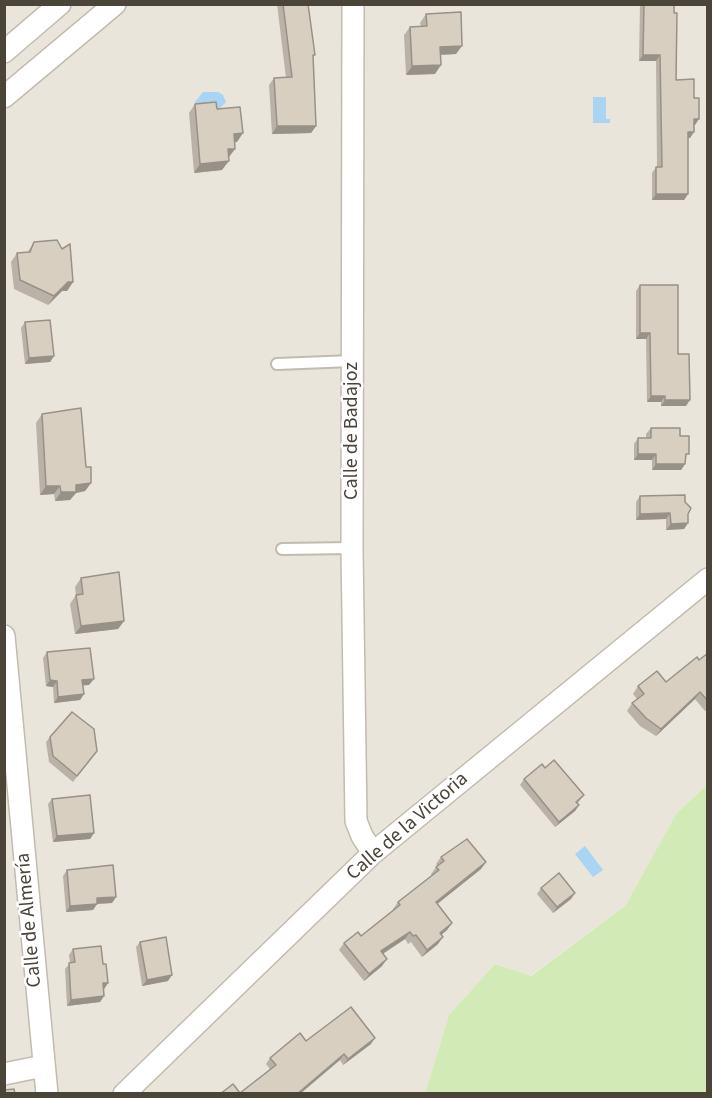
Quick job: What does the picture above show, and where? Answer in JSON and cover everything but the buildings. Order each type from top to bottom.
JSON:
[{"type":"street","points":[[4,52],[60,4]]},
{"type":"street","points":[[4,97],[115,4]]},
{"type":"street","name":"Calle de Badajoz","points":[[353,4],[352,548],[356,821],[373,853]]},
{"type":"street","name":"Calle de la Victoria","points":[[124,1094],[373,853],[708,579]]},
{"type":"street","name":"Calle de Almería","points":[[4,636],[7,702],[47,1094]]},
{"type":"street","points":[[4,1074],[43,1066]]},
{"type":"lane","points":[[277,364],[352,361]]},
{"type":"lane","points":[[282,549],[352,548]]},
{"type":"shaded area","points":[[5,5],[707,5],[707,785],[676,814],[625,906],[530,976],[495,964],[449,1015],[425,1093],[5,1094]]},
{"type":"green space","points":[[707,785],[707,1093],[425,1093],[449,1015],[495,964],[531,976],[625,906],[676,814]]},
{"type":"water","points":[[203,92],[218,92],[223,95],[226,102],[220,108],[197,106],[195,102]]},
{"type":"water","points":[[593,97],[606,97],[606,119],[610,119],[610,123],[593,123]]},
{"type":"water","points":[[585,846],[603,870],[593,877],[575,854]]}]
